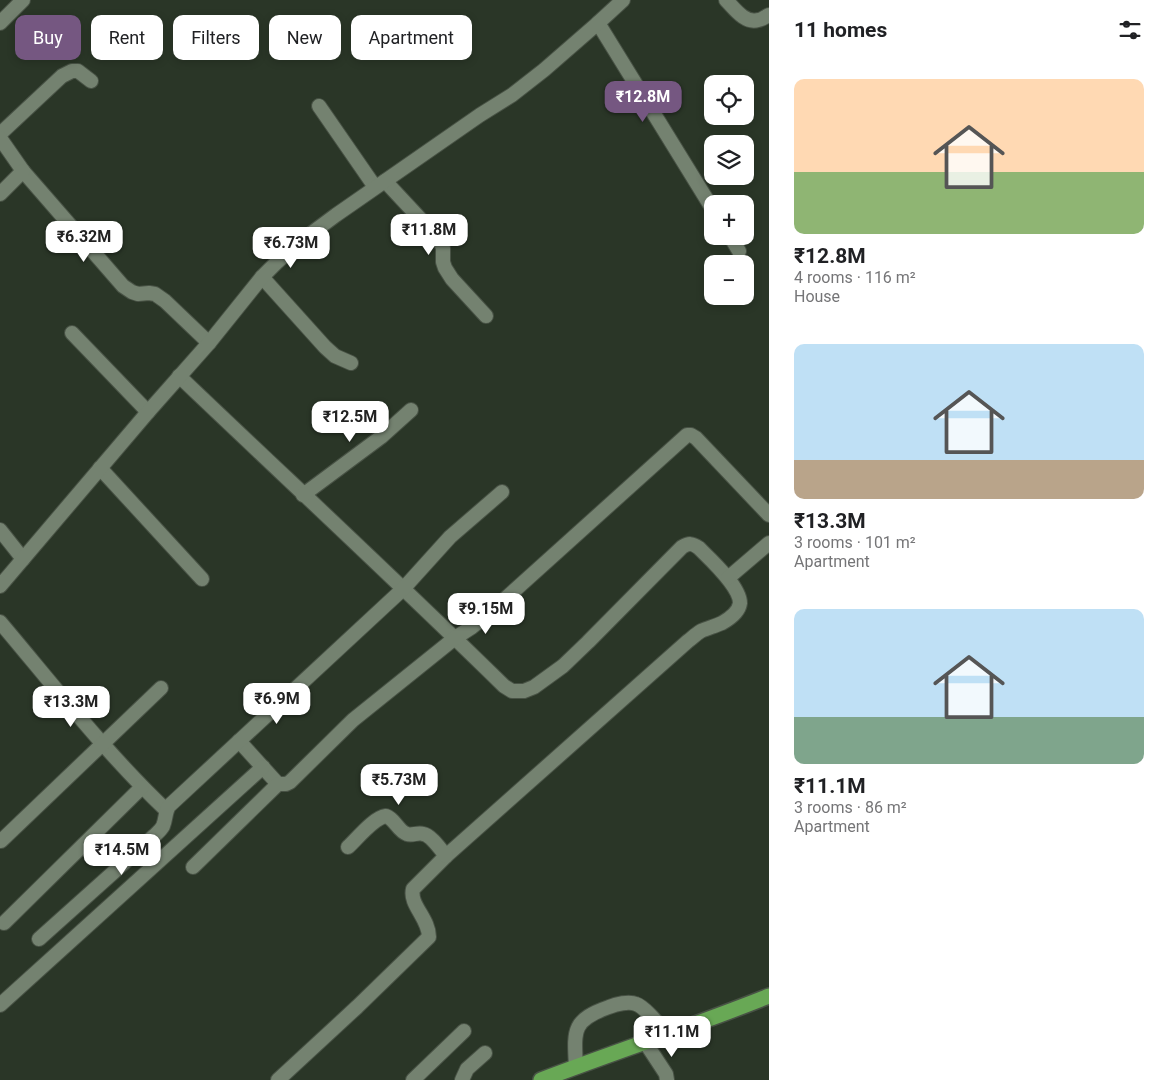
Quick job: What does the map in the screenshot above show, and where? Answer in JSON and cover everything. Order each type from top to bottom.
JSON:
[{"type":"highway","points":[[541,1080],[726,1014],[769,996]]},
{"type":"street","points":[[0,23],[22,0]]},
{"type":"street","points":[[0,586],[209,343],[276,262],[301,241],[380,184],[512,95],[598,24],[621,0]]},
{"type":"street","points":[[726,0],[741,15],[750,20],[759,20],[769,15]]},
{"type":"street","points":[[598,24],[704,195]]},
{"type":"street","points":[[0,134],[62,76],[72,71],[78,71],[90,81]]},
{"type":"street","points":[[319,106],[380,184],[439,239],[443,248],[443,262],[452,280],[486,316]]},
{"type":"street","points":[[0,138],[23,172],[123,286],[138,294],[155,294],[165,301],[209,343]]},
{"type":"street","points":[[0,194],[23,172]]},
{"type":"street","points":[[736,245],[740,251]]},
{"type":"street","points":[[262,277],[325,347],[336,356],[352,363]]},
{"type":"street","points":[[72,333],[148,412]]},
{"type":"street","points":[[180,376],[504,686],[512,690],[524,691],[534,687],[563,666],[682,547],[688,544],[694,544],[699,548],[728,578],[740,602],[738,609],[731,617],[723,623],[699,632],[688,641],[446,856],[413,889],[414,903],[426,922],[429,937],[278,1080]]},
{"type":"street","points":[[303,494],[374,442],[411,410]]},
{"type":"street","points":[[193,867],[278,784],[290,782],[353,720],[455,638],[485,617],[687,435],[696,438],[769,516]]},
{"type":"street","points":[[100,468],[202,579]]},
{"type":"street","points":[[40,939],[161,829],[166,810],[403,589],[450,538],[502,492]]},
{"type":"street","points":[[0,530],[24,559]]},
{"type":"street","points":[[728,578],[769,543]]},
{"type":"street","points":[[0,622],[103,743],[142,787],[166,810]]},
{"type":"street","points":[[0,841],[161,688]]},
{"type":"street","points":[[239,741],[278,784]]},
{"type":"street","points":[[0,1005],[263,767]]},
{"type":"street","points":[[4,923],[142,787]]},
{"type":"street","points":[[348,847],[374,822],[382,816],[386,816],[394,820],[408,835],[422,833],[426,835],[446,856]]},
{"type":"street","points":[[576,1067],[576,1032],[580,1024],[590,1014],[612,1006],[636,1004],[646,1011],[667,1034]]},
{"type":"street","points":[[413,1080],[464,1031]]},
{"type":"street","points":[[645,1042],[668,1080]]},
{"type":"street","points":[[462,1080],[467,1069],[485,1053]]}]
